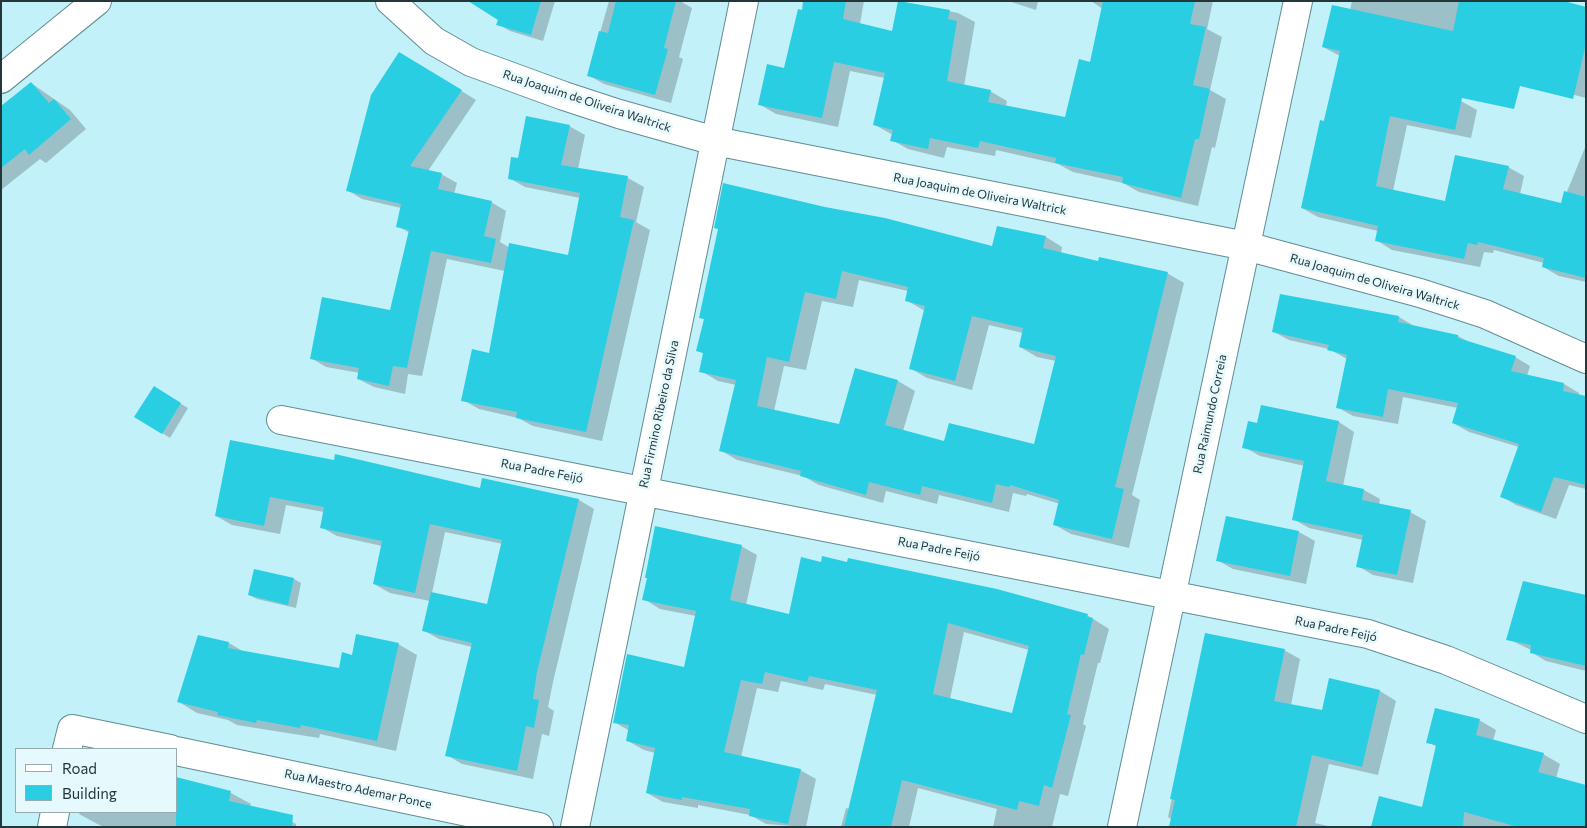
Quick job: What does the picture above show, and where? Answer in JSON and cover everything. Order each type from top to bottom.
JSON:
[{"type":"street","points":[[1,79],[97,1]]},
{"type":"street","name":"Rua Joaquim de Oliveira Waltrick","points":[[390,1],[434,41],[471,62],[564,96],[715,142],[1246,246],[1420,293],[1485,314],[1586,358]]},
{"type":"street","name":"Rua Firmino Ribeiro da Silva","points":[[575,827],[744,1]]},
{"type":"street","name":"Rua Raimundo Correia","points":[[1122,827],[1298,1]]},
{"type":"street","name":"Rua Padre Feijó","points":[[281,420],[1368,634],[1446,660],[1586,719]]},
{"type":"street","points":[[70,739],[160,748]]},
{"type":"street","name":"Rua Maestro Ademar Ponce","points":[[178,751],[539,827]]},
{"type":"street","points":[[52,827],[55,813]]},
{"type":"building","points":[[468,1],[541,1],[531,35],[496,25],[498,20]]},
{"type":"building","points":[[616,1],[676,1],[664,48],[668,49],[655,95],[587,76],[599,31],[608,33]]},
{"type":"building","points":[[803,1],[846,1],[843,19],[892,31],[898,1],[950,10],[948,19],[957,21],[947,81],[991,90],[988,102],[1065,117],[1079,59],[1090,62],[1103,1],[1195,1],[1190,24],[1206,27],[1193,85],[1210,89],[1199,139],[1195,139],[1181,198],[1122,183],[1123,177],[1055,163],[1056,158],[980,141],[978,148],[930,138],[928,149],[890,141],[893,130],[873,125],[885,73],[834,62],[822,118],[758,105],[767,64],[784,68],[798,9],[802,10]]},
{"type":"building","points":[[1459,1],[1564,1],[1586,7],[1586,44],[1573,99],[1520,86],[1514,109],[1462,98],[1455,130],[1390,116],[1376,186],[1445,201],[1455,155],[1509,166],[1503,189],[1561,203],[1564,191],[1586,197],[1586,278],[1542,267],[1544,258],[1478,242],[1477,245],[1468,243],[1464,259],[1375,241],[1378,226],[1301,208],[1320,120],[1324,121],[1340,51],[1322,47],[1332,5],[1453,31]]},
{"type":"building","points":[[399,52],[462,90],[410,166],[442,173],[438,189],[492,201],[484,236],[496,239],[491,263],[431,251],[407,368],[393,366],[389,386],[357,379],[359,368],[310,359],[322,297],[390,310],[409,230],[396,227],[401,204],[346,191],[371,95]]},
{"type":"building","points":[[31,82],[49,103],[54,99],[71,119],[29,155],[25,149],[1,168],[1,106]]},
{"type":"building","points":[[526,116],[570,125],[561,165],[628,176],[620,217],[634,220],[586,432],[516,418],[517,412],[461,401],[472,349],[489,353],[509,243],[568,255],[580,193],[508,179],[511,157],[518,158]]},
{"type":"building","points":[[723,183],[825,207],[885,218],[992,246],[997,226],[1046,236],[1043,248],[1098,261],[1099,257],[1168,272],[1115,487],[1124,489],[1112,539],[1053,525],[1059,500],[1010,485],[1009,487],[996,484],[992,503],[922,486],[920,495],[869,482],[866,495],[800,476],[801,471],[719,451],[736,380],[699,372],[703,353],[696,351],[704,319],[699,318],[718,229],[714,228]],"holes":[[[842,271],[908,287],[905,301],[925,306],[909,369],[955,381],[972,316],[1023,328],[1019,347],[1056,356],[1034,444],[949,423],[944,441],[885,425],[898,380],[855,368],[839,424],[757,406],[767,357],[789,362],[805,292],[836,299]]]},
{"type":"building","points":[[1280,294],[1399,316],[1398,322],[1458,335],[1458,338],[1516,356],[1511,371],[1564,383],[1563,391],[1586,396],[1586,485],[1554,477],[1541,512],[1500,497],[1519,444],[1452,423],[1458,403],[1388,389],[1383,417],[1336,408],[1347,355],[1327,350],[1329,345],[1272,332]]},
{"type":"building","points":[[154,386],[181,403],[162,434],[134,417]]},
{"type":"building","points":[[1261,405],[1339,421],[1326,481],[1364,489],[1362,500],[1411,510],[1397,575],[1356,567],[1363,535],[1292,520],[1304,461],[1242,448],[1248,421],[1257,423]]},
{"type":"building","points":[[230,440],[334,460],[335,454],[480,488],[482,478],[579,499],[537,672],[533,699],[539,700],[534,728],[526,726],[517,771],[445,756],[472,643],[422,631],[431,592],[487,604],[502,540],[430,524],[415,593],[373,584],[382,541],[320,528],[324,507],[270,497],[264,526],[215,516]]},
{"type":"building","points":[[1226,516],[1299,531],[1290,576],[1216,561]]},
{"type":"building","points":[[655,526],[742,545],[730,600],[789,614],[801,557],[821,562],[822,556],[847,562],[848,558],[997,589],[1088,614],[1087,617],[1093,618],[1084,655],[1081,654],[1067,714],[1071,715],[1052,788],[1044,785],[1039,806],[1019,801],[1017,810],[902,780],[891,827],[844,827],[877,690],[809,676],[807,682],[765,672],[762,684],[741,680],[724,752],[801,769],[788,824],[749,816],[750,809],[682,797],[682,800],[646,793],[655,748],[626,741],[629,725],[613,723],[627,654],[684,667],[696,611],[642,600],[647,578],[645,578]],"holes":[[[948,623],[1029,646],[1012,713],[933,694]]]},
{"type":"building","points":[[254,569],[294,578],[288,605],[248,595]]},
{"type":"building","points":[[1523,581],[1586,595],[1586,666],[1530,653],[1531,645],[1506,640]]},
{"type":"building","points":[[1205,633],[1285,649],[1274,701],[1322,710],[1329,678],[1380,690],[1362,767],[1312,755],[1296,827],[1169,827],[1175,800],[1170,799]]},
{"type":"building","points":[[356,634],[399,643],[377,741],[301,725],[300,728],[257,720],[256,723],[217,715],[218,712],[177,702],[198,635],[229,642],[228,648],[339,668],[342,652],[352,655]]},
{"type":"building","points":[[1435,708],[1480,719],[1476,735],[1544,753],[1538,772],[1586,785],[1586,827],[1518,827],[1464,812],[1463,827],[1371,827],[1379,796],[1422,807],[1436,745],[1426,743]]},
{"type":"building","points":[[178,778],[231,791],[229,801],[293,815],[292,827],[176,827]]}]
